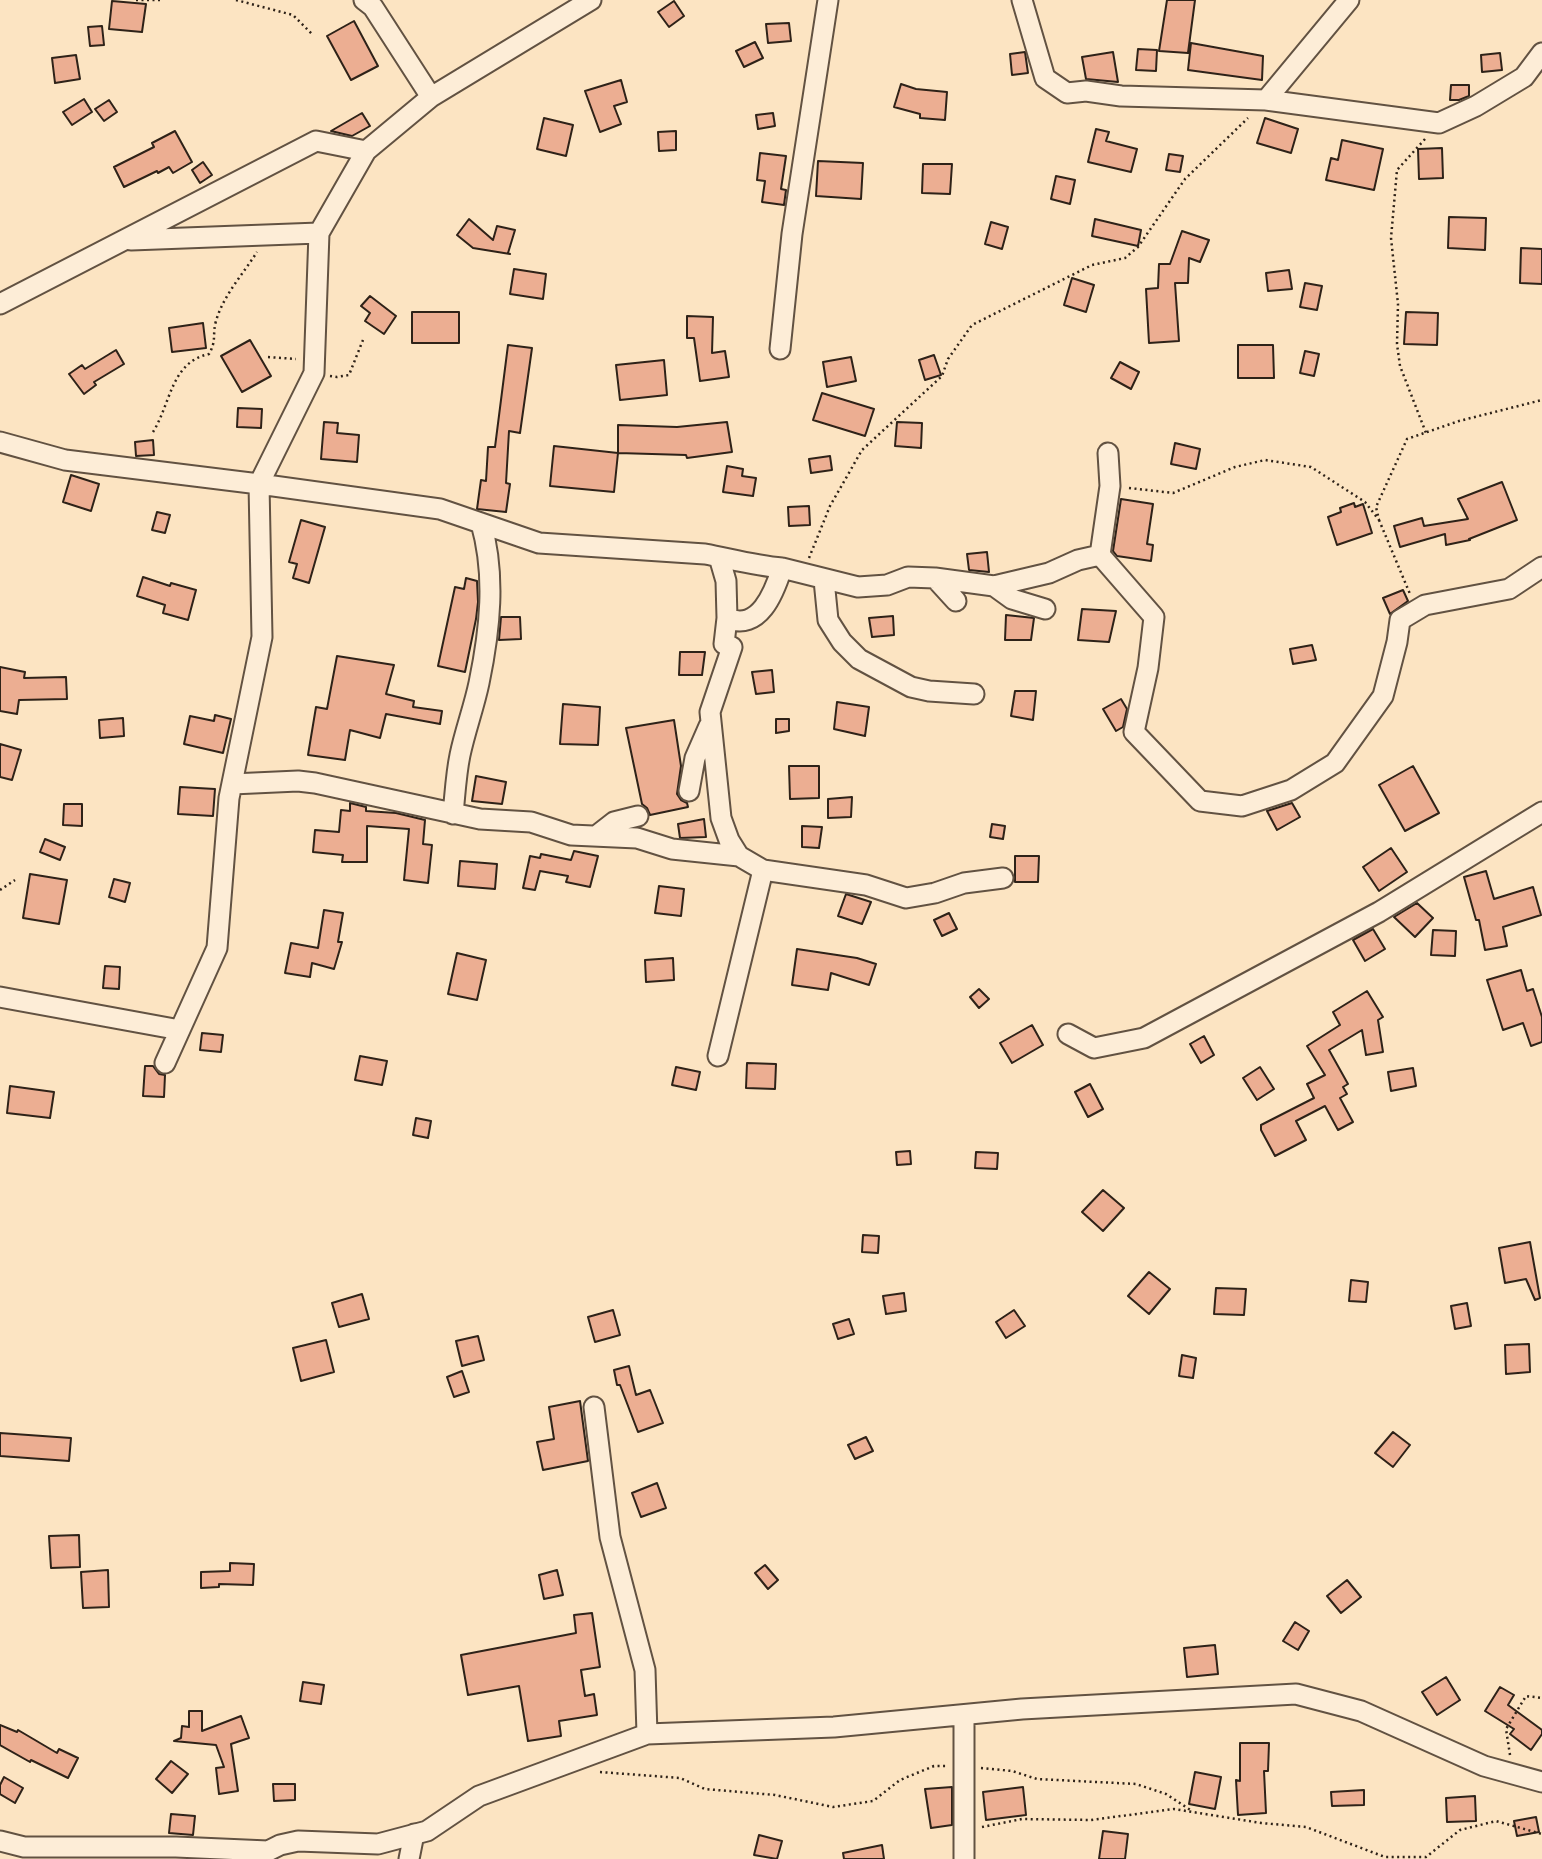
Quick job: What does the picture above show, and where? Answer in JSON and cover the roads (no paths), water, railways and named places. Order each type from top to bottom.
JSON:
[{"type":"street","points":[[364,0],[373,6],[431,97]]},
{"type":"street","points":[[165,1063],[217,948],[232,784],[262,638],[260,484],[314,373],[319,233],[366,152],[431,97],[591,0]]},
{"type":"street","points":[[780,349],[792,234],[828,0]]},
{"type":"street","points":[[1022,0],[1045,78],[1067,93],[1086,91],[1121,96],[1266,100],[1439,123],[1476,106],[1524,77],[1542,53]]},
{"type":"street","points":[[1266,100],[1349,0]]},
{"type":"street","points":[[0,304],[316,141],[366,152]]},
{"type":"street","points":[[123,240],[319,233]]},
{"type":"street","points":[[0,442],[65,460],[440,509],[539,543],[705,554],[762,567],[782,568],[858,587],[887,585],[908,577],[994,586],[1049,572],[1078,559],[1100,555]]},
{"type":"street","points":[[1108,453],[1110,486],[1100,555],[1154,617],[1148,668],[1134,732],[1200,801],[1242,806],[1291,790],[1335,763],[1383,696],[1398,642],[1400,621],[1424,605],[1509,589],[1542,567]]},
{"type":"street","points":[[453,814],[459,757],[479,683],[487,634],[489,552],[481,523]]},
{"type":"street","points":[[719,557],[726,581],[727,618],[724,644],[732,647],[709,712],[721,818],[729,841],[739,856]]},
{"type":"street","points":[[727,618],[746,621],[758,614],[769,601],[782,568]]},
{"type":"street","points":[[935,578],[956,601]]},
{"type":"street","points":[[824,580],[828,620],[842,642],[859,659],[911,687],[974,694]]},
{"type":"street","points":[[994,586],[1012,599],[1045,609]]},
{"type":"street","points":[[689,791],[695,758],[710,722]]},
{"type":"street","points":[[232,784],[298,781],[364,792],[480,819],[531,822],[570,835],[637,838],[672,849],[739,856],[763,870],[854,883],[906,898],[935,893],[964,883],[1003,878]]},
{"type":"street","points":[[1068,1034],[1094,1048],[1144,1038],[1379,912],[1542,812]]},
{"type":"street","points":[[596,836],[614,822],[638,816]]},
{"type":"street","points":[[718,1056],[763,870]]},
{"type":"street","points":[[0,997],[180,1030]]},
{"type":"street","points":[[594,1407],[610,1537],[645,1670],[648,1734]]},
{"type":"street","points":[[0,1841],[24,1847],[142,1853],[268,1851],[280,1844],[298,1841],[378,1844],[427,1831],[479,1796],[648,1734],[834,1727],[1023,1709],[1296,1694],[1361,1711],[1484,1766],[1542,1782]]},
{"type":"street","points":[[964,1715],[964,1859]]},
{"type":"street","points":[[409,1859],[414,1835]]}]
